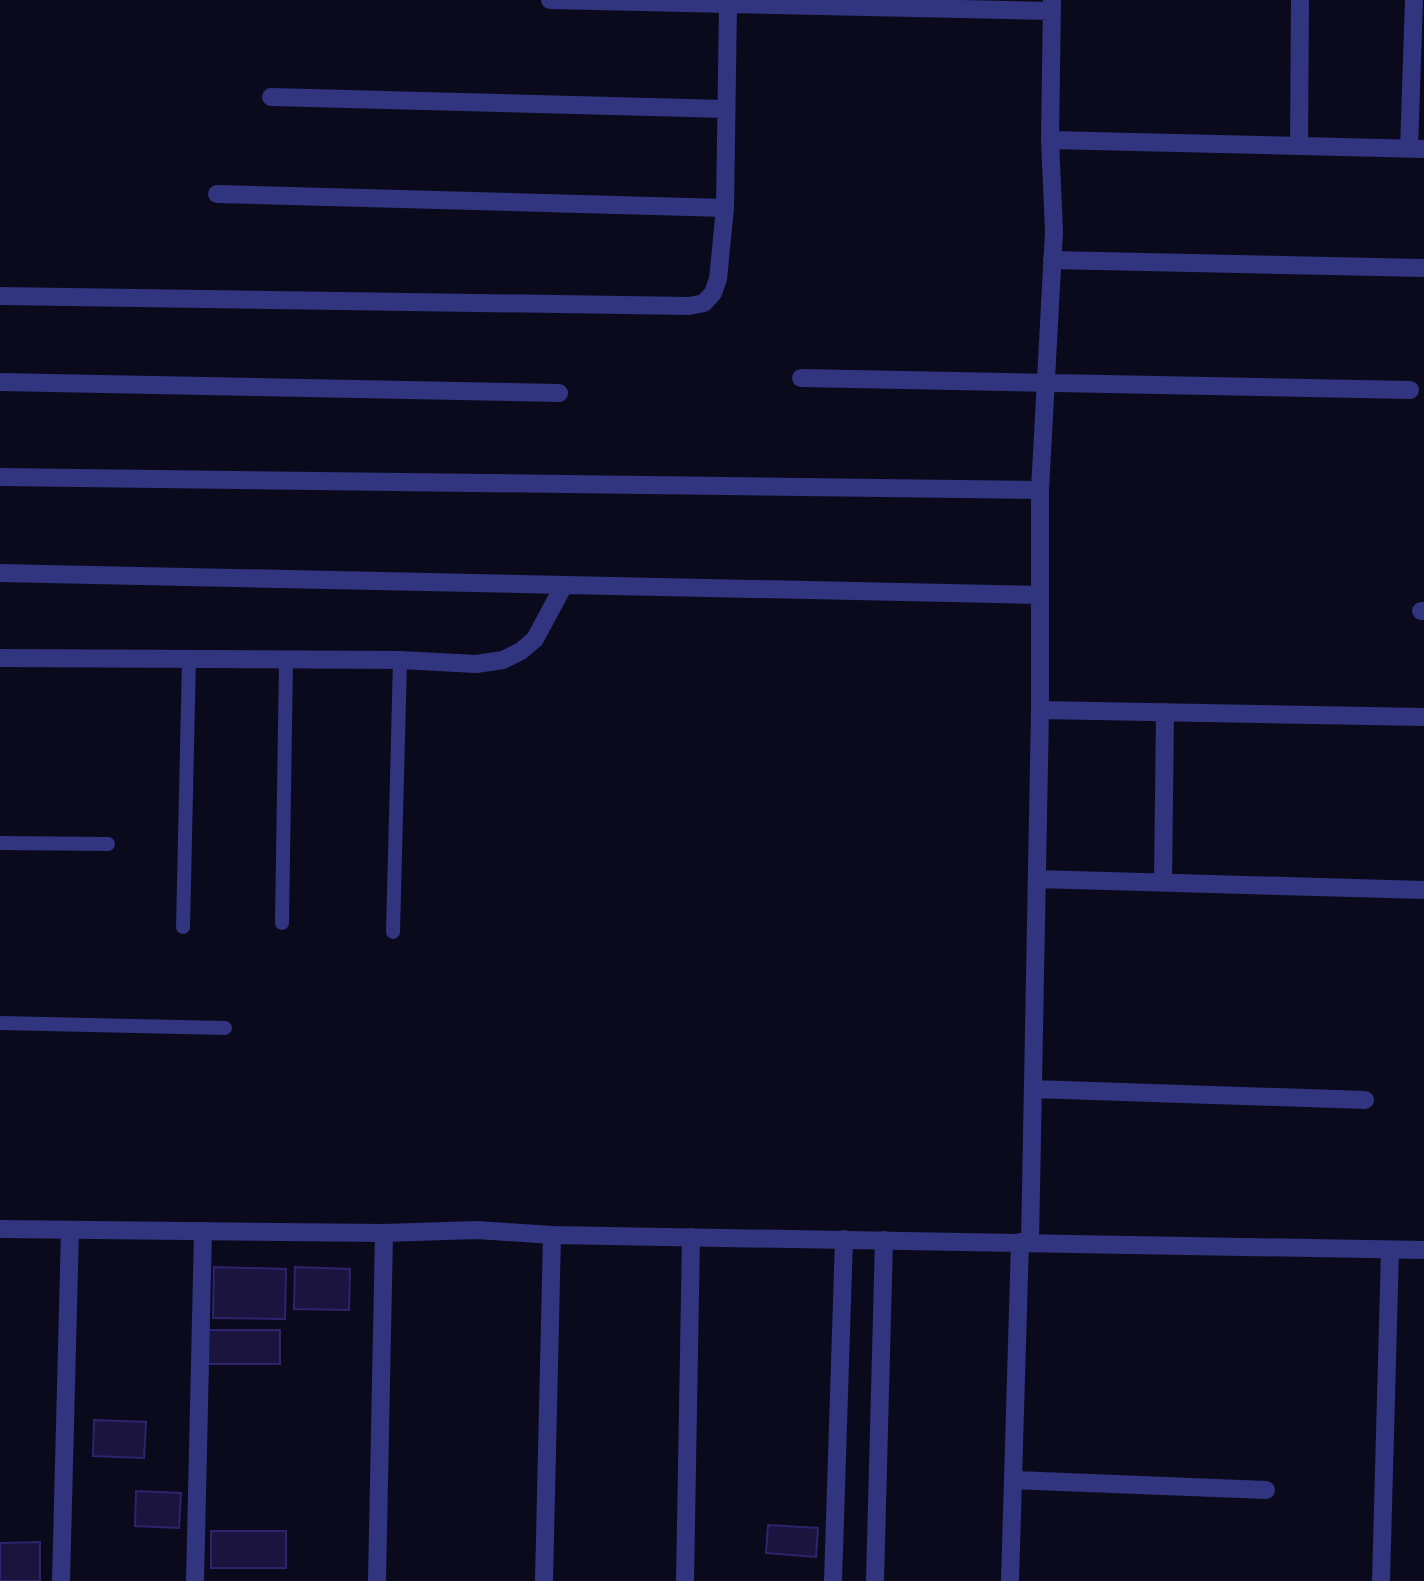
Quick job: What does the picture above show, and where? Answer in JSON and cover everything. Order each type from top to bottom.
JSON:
[{"type":"street","points":[[550,0],[728,4],[1052,5],[1050,140],[1054,231],[1040,491],[1040,710],[1033,1089],[1010,1581]]},
{"type":"street","points":[[1299,146],[1300,0]]},
{"type":"street","points":[[1050,140],[1416,149],[1415,0]]},
{"type":"street","points":[[0,296],[689,306],[704,303],[713,293],[718,279],[725,208],[728,4]]},
{"type":"street","points":[[271,97],[726,109]]},
{"type":"street","points":[[217,194],[725,208]]},
{"type":"street","points":[[1052,260],[1424,268]]},
{"type":"street","points":[[801,378],[1410,390]]},
{"type":"street","points":[[0,382],[559,393]]},
{"type":"street","points":[[0,477],[1040,491]]},
{"type":"street","points":[[0,573],[1040,595]]},
{"type":"street","points":[[0,658],[400,660],[476,664],[503,660],[521,651],[535,639],[564,585]]},
{"type":"street","points":[[1040,710],[1424,717]]},
{"type":"street","points":[[1163,883],[1165,712]]},
{"type":"street","points":[[1037,880],[1424,890]]},
{"type":"street","points":[[1033,1089],[1365,1100]]},
{"type":"street","points":[[0,1229],[384,1233],[477,1230],[552,1235],[1424,1250]]},
{"type":"street","points":[[61,1581],[70,1230]]},
{"type":"street","points":[[195,1581],[203,1231]]},
{"type":"street","points":[[377,1581],[384,1233]]},
{"type":"street","points":[[544,1581],[552,1235]]},
{"type":"street","points":[[685,1581],[691,1237]]},
{"type":"street","points":[[833,1581],[844,1239]]},
{"type":"street","points":[[875,1581],[884,1240]]},
{"type":"street","points":[[1381,1581],[1390,1250]]},
{"type":"street","points":[[1013,1480],[1266,1490]]},
{"type":"lane","points":[[183,927],[189,659]]},
{"type":"lane","points":[[282,923],[285,660]]},
{"type":"lane","points":[[393,932],[400,660]]},
{"type":"lane","points":[[0,843],[108,844]]},
{"type":"lane","points":[[0,1023],[225,1028]]},
{"type":"building","points":[[214,1267],[286,1269],[285,1319],[213,1318]]},
{"type":"building","points":[[295,1267],[350,1269],[349,1310],[294,1309]]},
{"type":"building","points":[[205,1330],[280,1330],[280,1364],[205,1364]]},
{"type":"building","points":[[94,1420],[146,1422],[144,1458],[93,1456]]},
{"type":"building","points":[[136,1491],[181,1493],[179,1528],[135,1526]]},
{"type":"building","points":[[768,1525],[818,1528],[816,1557],[766,1553]]},
{"type":"building","points":[[211,1531],[286,1531],[286,1568],[211,1568]]},
{"type":"building","points":[[40,1542],[40,1581],[0,1581],[0,1543]]}]
